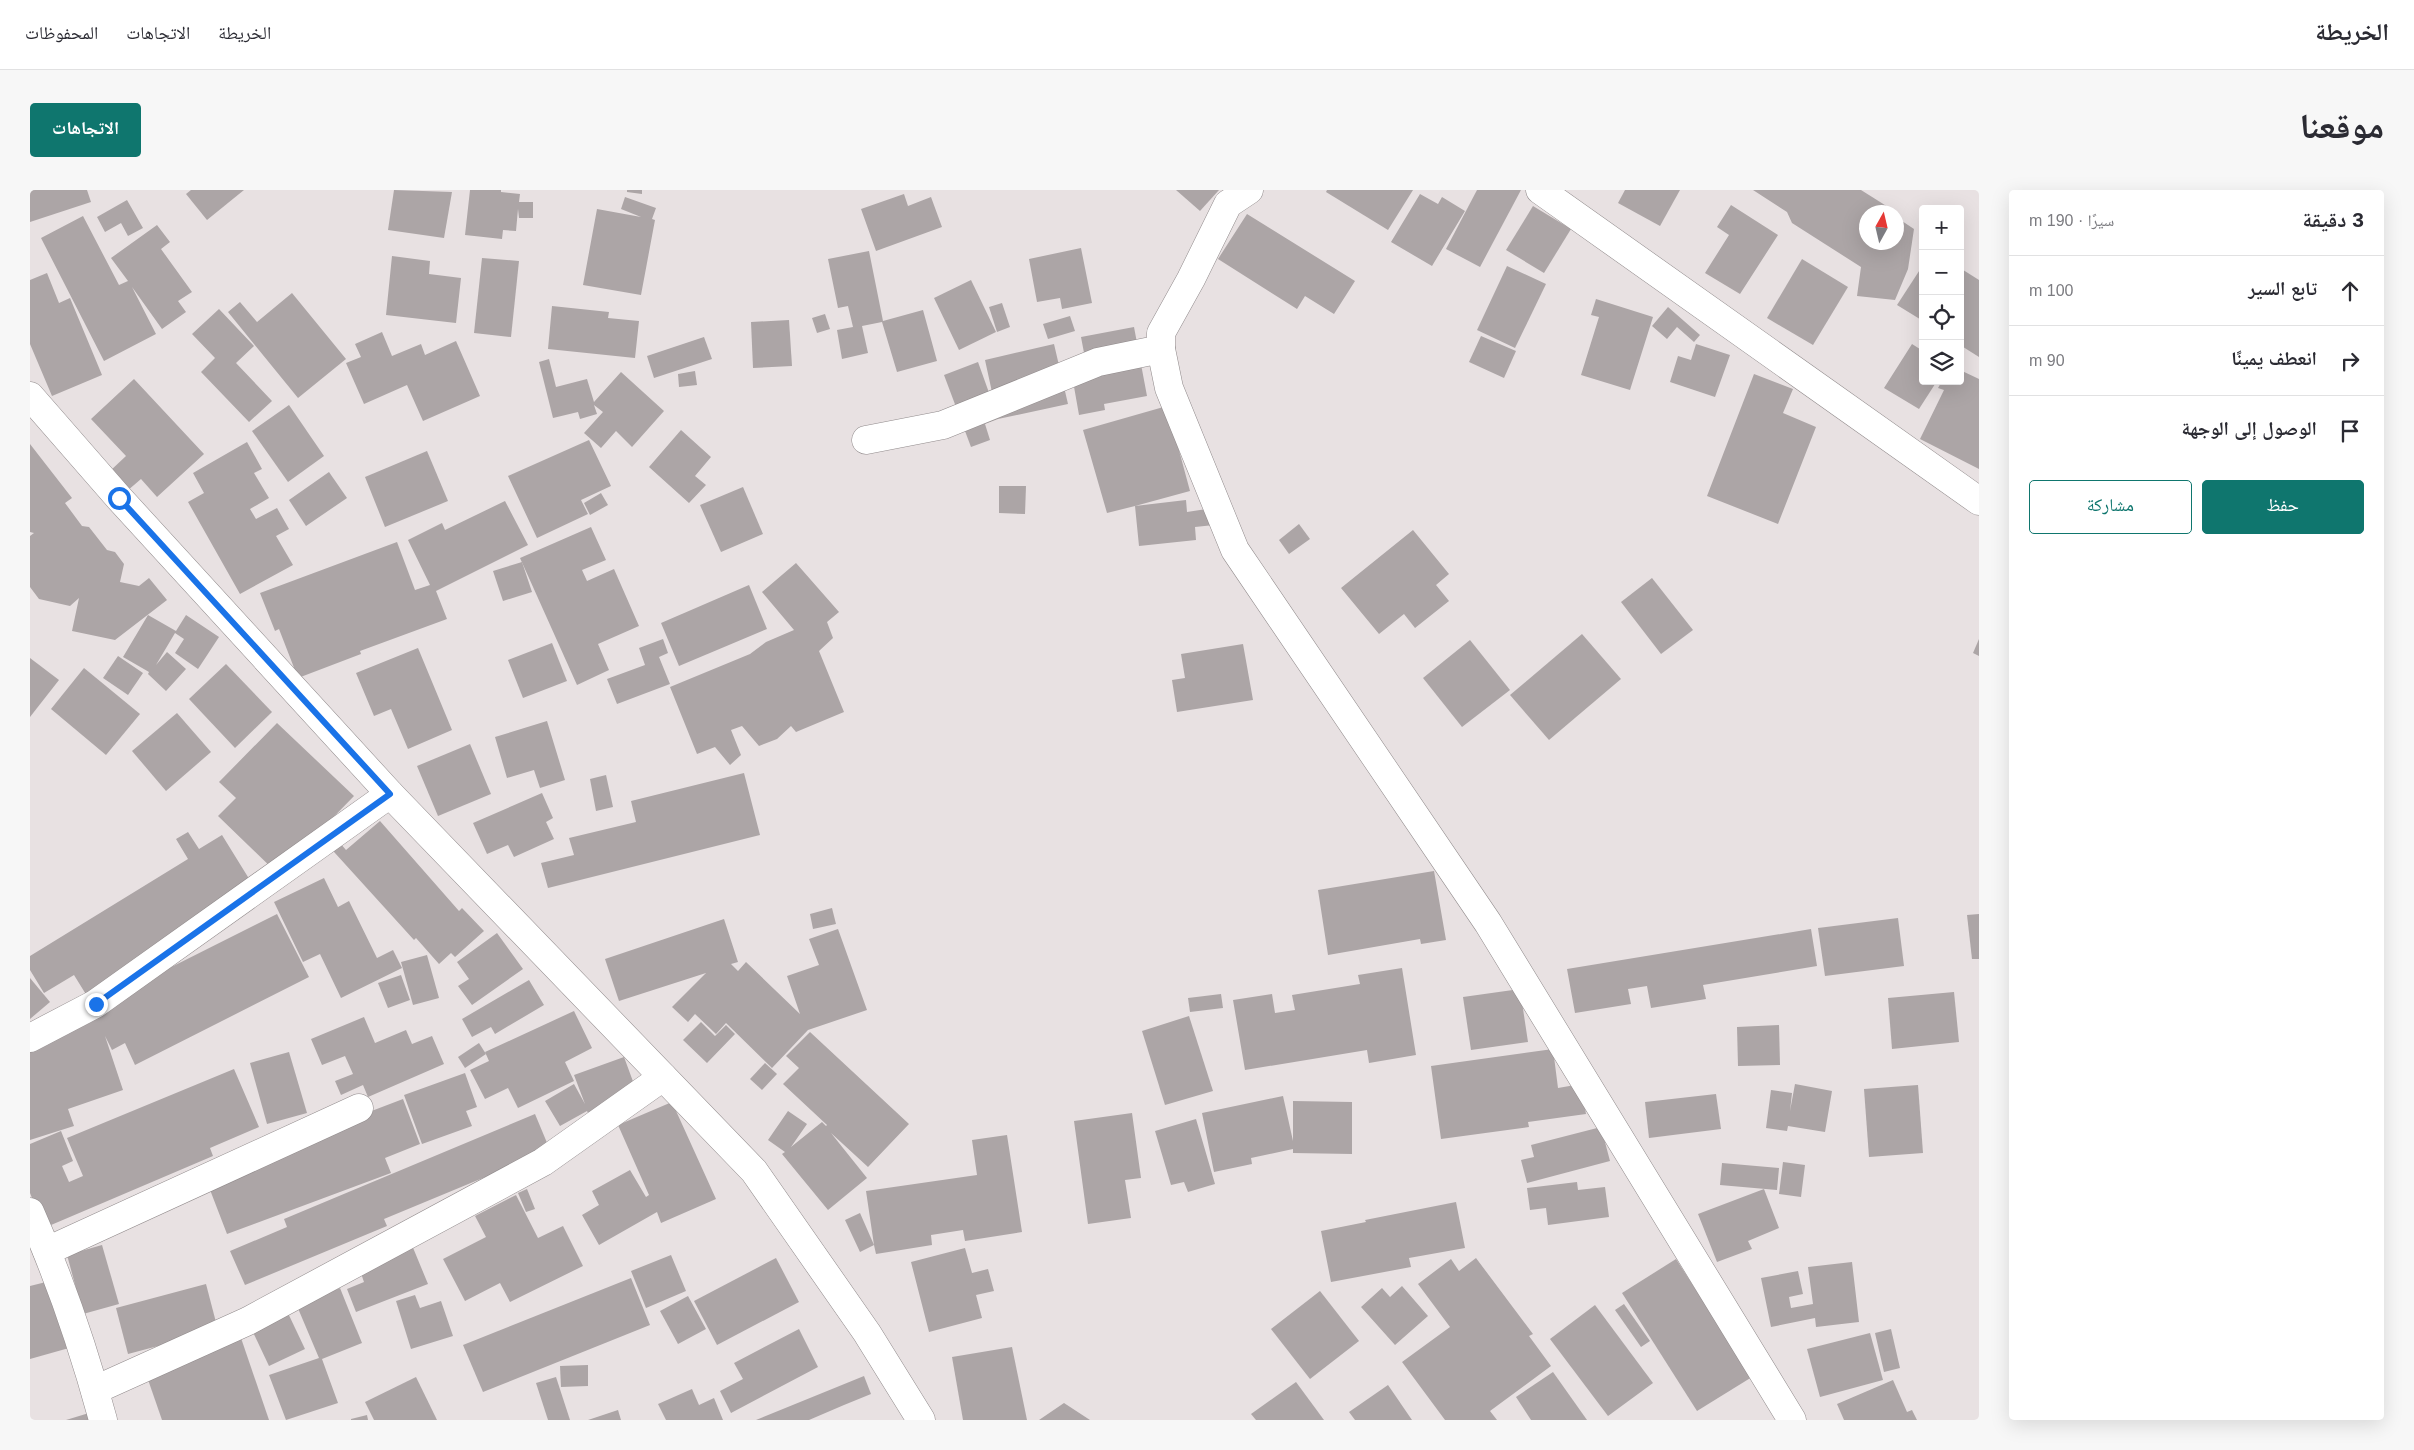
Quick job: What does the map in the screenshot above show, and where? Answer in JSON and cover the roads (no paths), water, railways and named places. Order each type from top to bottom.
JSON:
[{"type":"street","points":[[1249,190],[1228,204],[1161,333],[1161,349],[1169,388],[1235,550],[1488,923],[1792,1420]]},
{"type":"street","points":[[1540,190],[1979,501]]},
{"type":"street","points":[[866,440],[943,425],[1098,362],[1161,349]]},
{"type":"street","points":[[30,396],[125,506],[390,794],[754,1171],[868,1333],[921,1420]]},
{"type":"street","points":[[30,1038],[96,1004],[390,794]]},
{"type":"street","points":[[95,1390],[248,1321],[543,1162],[663,1077]]},
{"type":"street","points":[[47,1250],[359,1108]]},
{"type":"street","points":[[30,1212],[47,1250],[95,1390],[103,1420]]}]
